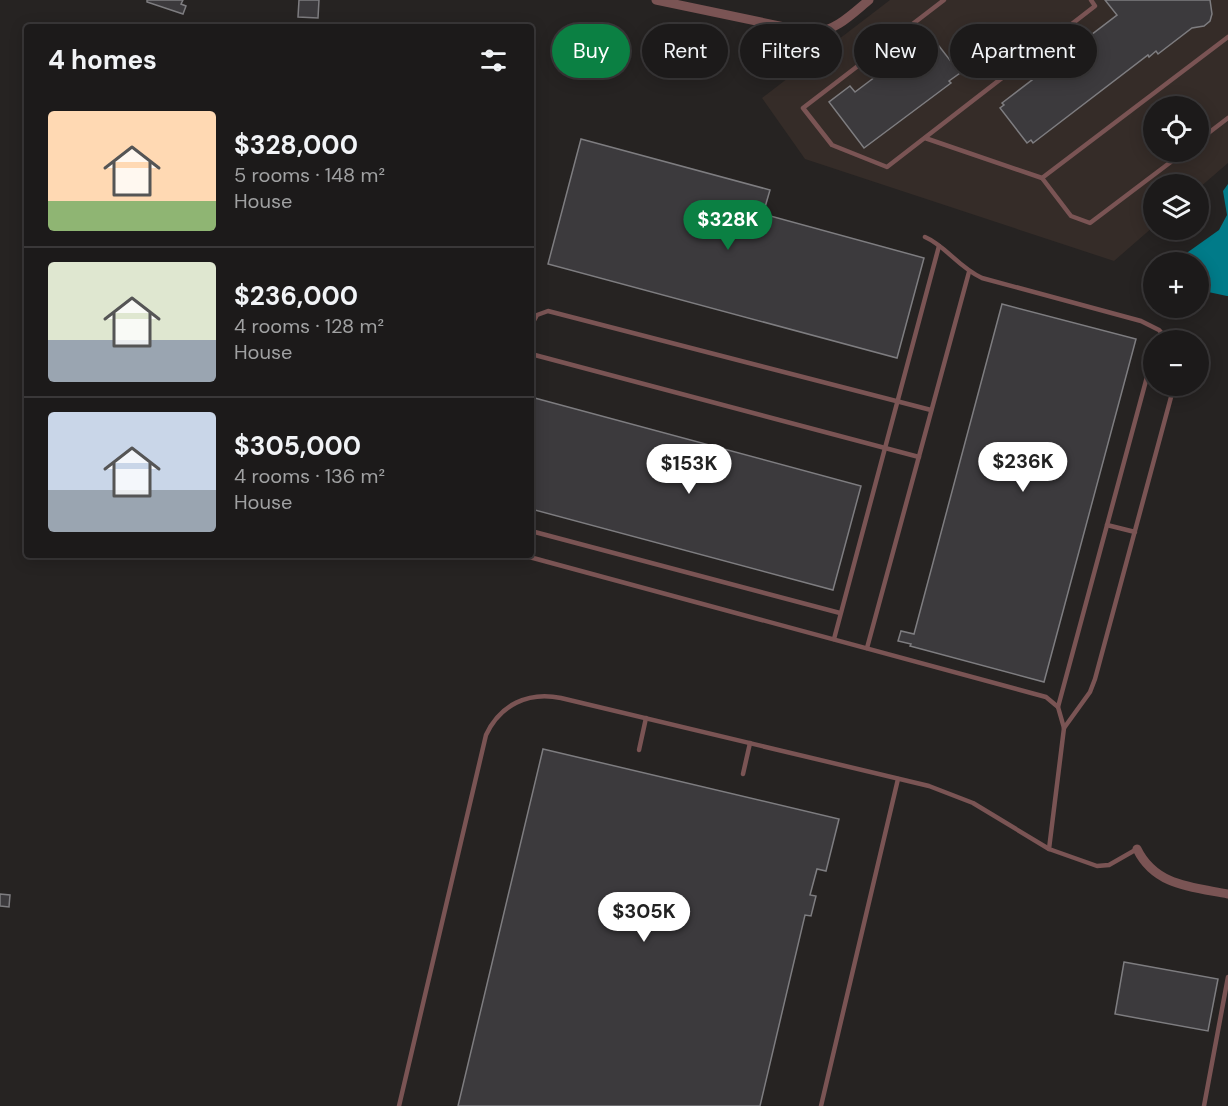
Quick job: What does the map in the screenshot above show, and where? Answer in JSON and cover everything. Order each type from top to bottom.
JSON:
[{"type":"street","points":[[657,0],[813,33],[835,26],[869,0]]},
{"type":"street","points":[[1137,849],[1142,860],[1167,881],[1228,894]]},
{"type":"lane","points":[[944,0],[803,108],[832,145],[887,167],[1095,6],[1091,0]]},
{"type":"lane","points":[[1042,178],[1228,37]]},
{"type":"lane","points":[[1209,133],[1228,118]]},
{"type":"lane","points":[[925,138],[1042,178],[1071,216],[1090,223],[1171,162]]},
{"type":"lane","points":[[925,237],[969,272],[992,281],[1141,321],[1159,330]]},
{"type":"lane","points":[[834,639],[939,246]]},
{"type":"lane","points":[[867,648],[969,272]]},
{"type":"lane","points":[[534,320],[537,315],[548,311],[931,410]]},
{"type":"lane","points":[[534,355],[919,457]]},
{"type":"lane","points":[[1058,707],[1143,392]]},
{"type":"lane","points":[[1064,728],[1093,687],[1171,396]]},
{"type":"lane","points":[[1107,525],[1135,532]]},
{"type":"lane","points":[[534,532],[840,613]]},
{"type":"lane","points":[[533,558],[1049,698],[1058,707],[1064,728],[1049,849]]},
{"type":"lane","points":[[399,1106],[486,735],[495,719],[520,700],[544,696],[561,698],[898,778],[957,795],[1049,849],[1097,866],[1109,865],[1137,849]]},
{"type":"lane","points":[[639,750],[646,718]]},
{"type":"lane","points":[[742,774],[750,743]]},
{"type":"lane","points":[[821,1106],[898,778]]},
{"type":"lane","points":[[1204,1106],[1228,977]]},
{"type":"shaded area","points":[[890,0],[1228,0],[1228,163],[1209,179],[1209,174],[1143,174],[1143,236],[1114,261],[805,159],[762,98],[788,78],[842,78],[842,37],[854,28],[854,78],[938,78],[938,24],[859,24]]},
{"type":"water","points":[[1228,184],[1228,296],[1209,292],[1209,252],[1188,252],[1205,240],[1209,240],[1209,237],[1219,230],[1227,215],[1223,191]]},
{"type":"building","points":[[147,0],[183,0],[181,4],[186,6],[183,14],[147,2]]},
{"type":"building","points":[[299,0],[319,0],[318,18],[298,17]]},
{"type":"building","points":[[1105,0],[1210,0],[1212,14],[1210,21],[1204,26],[1192,28],[1158,54],[1156,51],[1149,57],[1148,55],[1033,143],[1031,140],[1027,143],[1000,108],[1004,105],[1002,103],[1035,78],[1097,78],[1097,30],[1117,15]]},
{"type":"building","points":[[938,45],[950,60],[950,78],[953,78],[949,81],[951,83],[864,148],[829,102],[850,86],[855,92],[874,78],[938,78]]},
{"type":"building","points":[[581,139],[770,190],[763,214],[924,258],[897,358],[548,264]]},
{"type":"building","points":[[1002,304],[1136,339],[1044,682],[898,641],[901,631],[914,634]]},
{"type":"building","points":[[534,398],[861,486],[833,590],[534,510]]},
{"type":"building","points":[[543,749],[839,819],[826,871],[817,869],[810,895],[816,896],[811,916],[805,915],[760,1106],[458,1106]]},
{"type":"building","points":[[0,894],[10,895],[9,907],[0,906]]},
{"type":"building","points":[[1124,962],[1218,979],[1208,1031],[1115,1014]]}]
